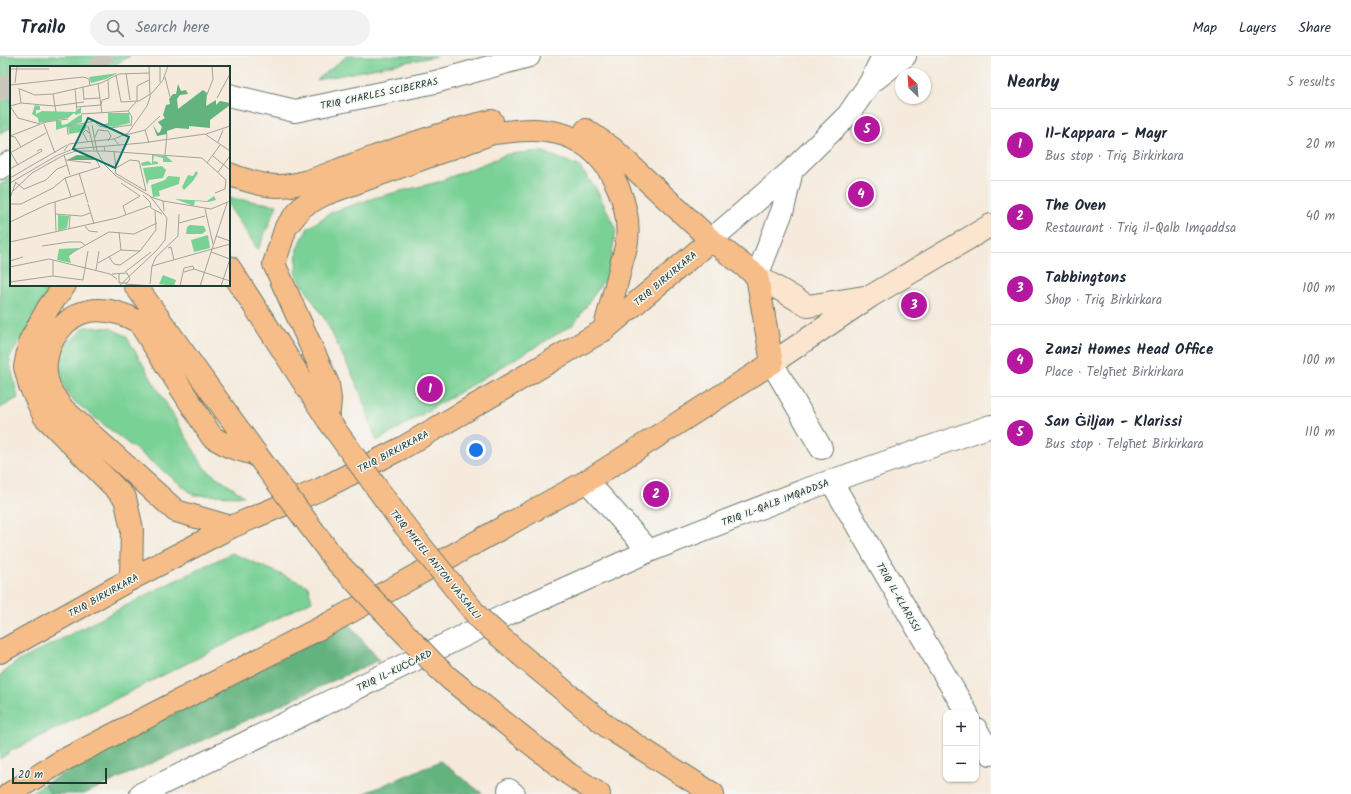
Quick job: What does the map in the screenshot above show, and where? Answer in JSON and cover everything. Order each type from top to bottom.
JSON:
[{"type":"main road","points":[[230,174],[244,180],[276,186],[301,183],[430,137],[464,127],[501,120],[528,118],[552,119],[585,129],[612,148],[711,240],[757,276],[808,306],[871,296]]},
{"type":"main road","points":[[328,420],[330,399],[328,384],[274,264],[286,227],[303,206],[323,195],[493,133],[520,130],[544,130],[569,136],[585,145],[602,160],[615,182],[623,198],[628,217],[627,241],[604,330]]},
{"type":"main road","points":[[9,794],[60,762],[328,624],[587,481],[772,363],[871,296],[991,225]]},
{"type":"main road","name":"TRIQ BIRKIRKARA","points":[[0,652],[131,579],[231,527],[321,489],[402,448],[604,330],[711,240]]},
{"type":"main road","name":"TRIQ MIKIEL ANTON VASSALLI","points":[[230,269],[328,420],[400,520],[479,618],[522,656],[609,728],[713,794]]},
{"type":"main road","points":[[757,276],[772,363]]},
{"type":"main road","points":[[64,286],[48,308],[30,341],[25,367],[30,386],[44,416],[125,498],[132,529],[131,579]]},
{"type":"main road","points":[[136,286],[257,455],[336,561],[450,679],[569,774],[599,794]]},
{"type":"main road","points":[[231,527],[176,511],[63,409],[51,390],[46,371],[48,351],[57,332],[72,318],[87,311],[109,310],[128,316],[139,322],[212,436],[230,447],[257,455]]},
{"type":"street","name":"TRIQ CHARLES SCIBERRAS","points":[[230,95],[295,111],[435,82],[529,56]]},
{"type":"street","points":[[711,240],[792,170],[848,115],[870,83],[883,56]]},
{"type":"street","points":[[870,83],[906,56]]},
{"type":"street","points":[[0,168],[10,163]]},
{"type":"street","points":[[757,276],[782,208],[792,170]]},
{"type":"street","points":[[772,363],[821,448]]},
{"type":"street","name":"TRIQ IL-QALB IMQADDSA","points":[[649,551],[831,481],[991,426]]},
{"type":"street","points":[[587,481],[649,551]]},
{"type":"street","name":"TRIQ IL-KLARISSI","points":[[831,481],[965,710]]},
{"type":"street","name":"TRIQ IL-KUĊĊARD","points":[[141,794],[508,614],[649,551]]},
{"type":"street","points":[[979,734],[991,754]]},
{"type":"green space","points":[[0,56],[130,56],[114,66],[10,66],[10,128],[0,133]]},
{"type":"green space","points":[[347,56],[437,56],[317,80]]},
{"type":"green space","points":[[541,151],[579,166],[596,189],[616,228],[609,273],[574,324],[377,441],[358,387],[326,321],[296,275],[297,249],[308,228],[332,212],[377,197],[438,182],[508,154]]},
{"type":"green space","points":[[10,178],[10,286],[58,286],[9,358],[18,398],[0,408],[0,185]]},
{"type":"green space","points":[[230,198],[277,205],[258,250],[230,208]]},
{"type":"green space","points":[[85,327],[110,328],[126,336],[205,469],[244,496],[194,495],[71,399],[57,373],[64,347]]},
{"type":"green space","points":[[232,553],[308,586],[312,601],[11,751],[0,759],[0,676],[15,663],[164,586]]},
{"type":"green space","points":[[349,624],[379,660],[84,794],[51,794],[44,784],[199,700]]},
{"type":"green space","points":[[440,761],[483,794],[363,794]]},
{"type":"green space","points":[[44,784],[51,794],[29,794]]},
{"type":"tunnel","points":[[98,56],[104,66]]},
{"type":"tunnel","points":[[0,78],[10,94]]},
{"type":"place","name":"San Ġiljan - Klarissi","points":[[867,129]]},
{"type":"place","name":"Zanzi Homes Head Office","points":[[861,194]]},
{"type":"place","name":"Tabbingtons","points":[[914,305]]},
{"type":"place","name":"Il-Kappara - Mayr","points":[[430,389]]},
{"type":"place","name":"The Oven","points":[[656,494]]}]
